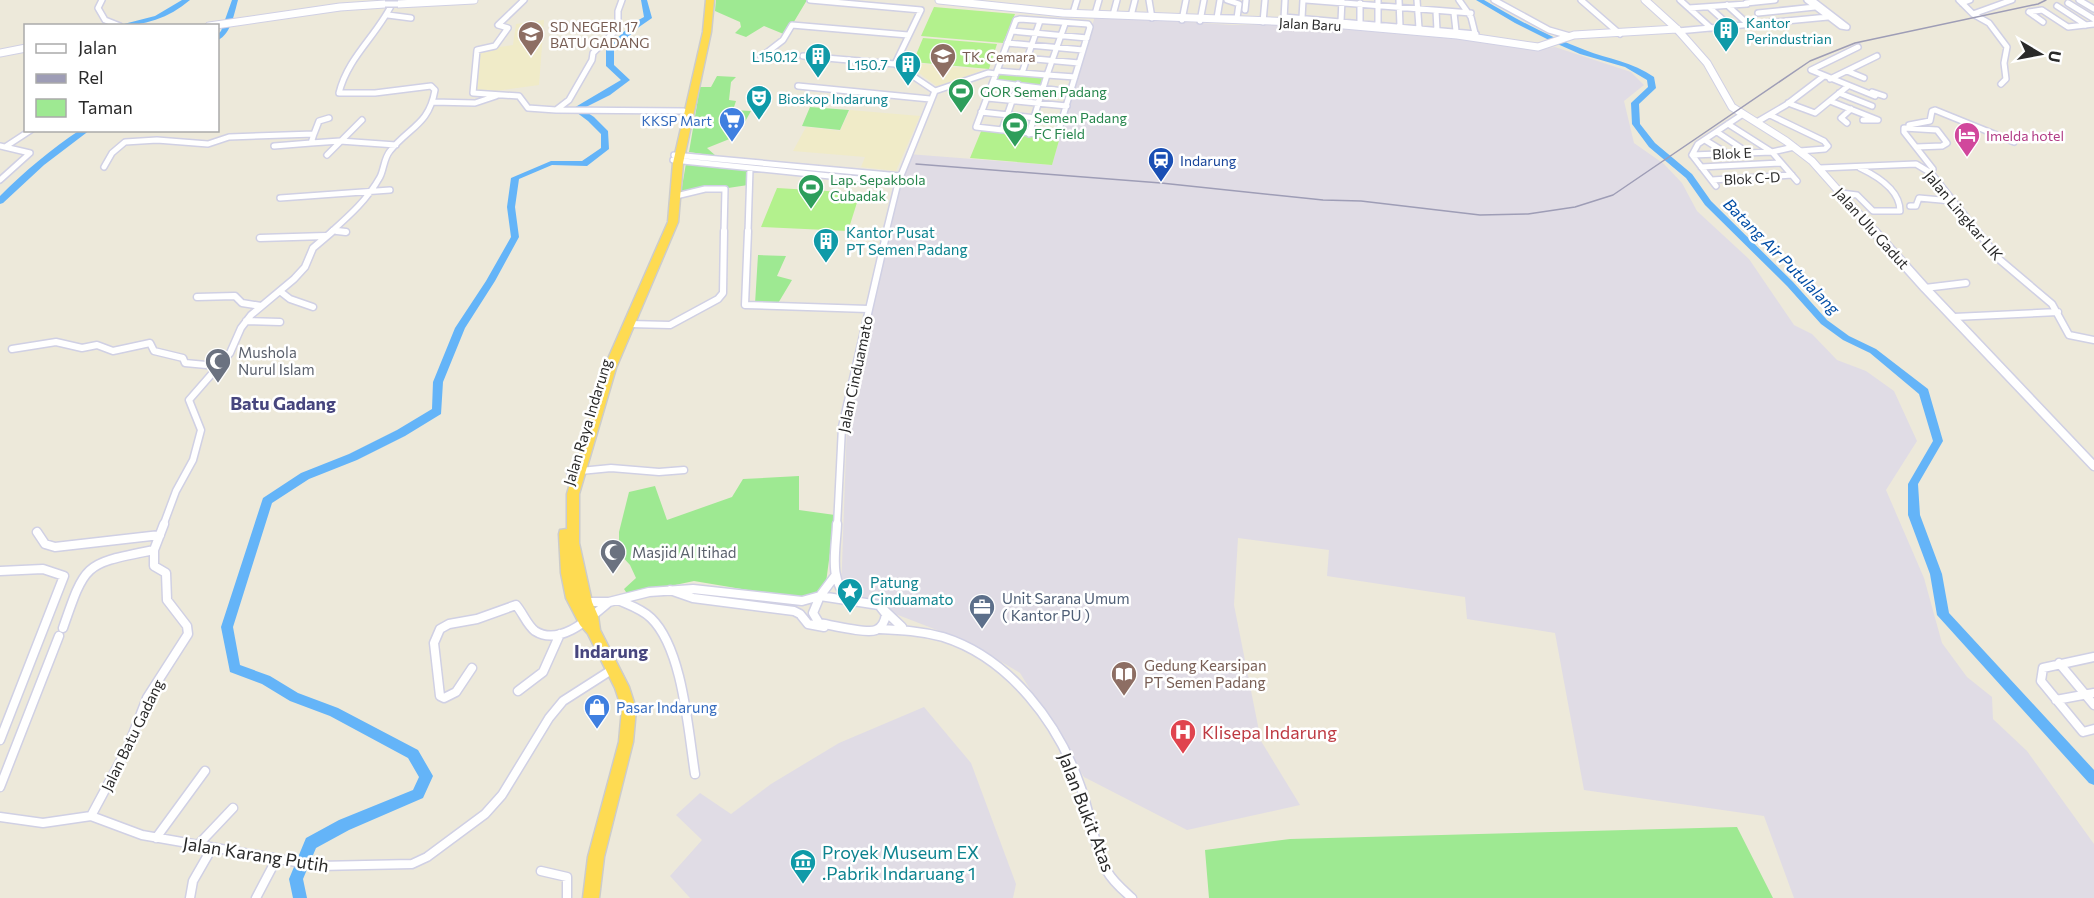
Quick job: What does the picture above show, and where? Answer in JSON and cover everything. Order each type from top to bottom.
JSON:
[{"type":"highway","name":"Jalan Raya Indarung","points":[[574,472],[610,368],[629,324],[665,223],[684,111],[700,36],[703,0]]},
{"type":"highway","name":"Jalan Raya Indarung","points":[[591,898],[596,857],[628,728],[627,700],[580,602],[573,543],[574,472],[601,370],[650,265],[673,222],[680,195],[676,158],[707,32],[710,0]]},
{"type":"street","points":[[102,0],[98,9],[105,20],[117,24]]},
{"type":"street","points":[[219,24],[351,6],[474,0]]},
{"type":"street","points":[[524,0],[498,25],[508,28],[495,46],[476,51],[474,94],[522,97],[528,108],[684,111]]},
{"type":"street","points":[[556,110],[569,100],[573,88],[592,60],[593,53],[618,28],[618,11],[622,0]]},
{"type":"street","points":[[810,0],[921,10],[895,64]]},
{"type":"street","name":"Jalan Baru","points":[[939,0],[1072,13],[1200,21],[1321,21],[1476,36],[1538,47],[1553,44],[1567,37],[1678,30]]},
{"type":"street","points":[[1072,13],[1077,0]]},
{"type":"street","points":[[1095,14],[1099,0]]},
{"type":"street","points":[[1113,15],[1117,0]]},
{"type":"street","points":[[1131,16],[1135,0]]},
{"type":"street","points":[[1149,0],[1152,18]]},
{"type":"street","points":[[1182,20],[1186,0]]},
{"type":"street","points":[[1200,21],[1204,0]]},
{"type":"street","points":[[1220,0],[1217,18],[1237,18],[1239,3],[1227,0]]},
{"type":"street","points":[[1245,10],[1246,0]]},
{"type":"street","points":[[1263,21],[1265,0]]},
{"type":"street","points":[[1285,0],[1284,18],[1341,21],[1378,27],[1437,29],[1476,36],[1471,13],[1459,0]]},
{"type":"street","points":[[1302,18],[1305,0],[1378,3],[1399,8],[1471,13]]},
{"type":"street","points":[[1399,0],[1400,26]]},
{"type":"street","points":[[1417,0],[1419,28]]},
{"type":"street","points":[[1494,0],[1549,30],[1567,37]]},
{"type":"street","points":[[1581,0],[1621,34]]},
{"type":"street","name":"Jalan Ulu Gadut","points":[[1645,0],[1678,30],[1707,63],[1732,106],[1797,149],[1820,168],[1925,288],[2094,466]]},
{"type":"street","points":[[1680,0],[1711,28]]},
{"type":"street","points":[[1712,0],[1718,6]]},
{"type":"street","points":[[1689,8],[1775,0]]},
{"type":"street","points":[[1807,0],[1841,26],[1847,27],[1812,0]]},
{"type":"street","points":[[1960,2],[1971,0]]},
{"type":"street","points":[[1973,14],[2012,0]]},
{"type":"street","points":[[2079,0],[2094,9]]},
{"type":"street","points":[[1321,21],[1322,1]]},
{"type":"street","points":[[1341,21],[1342,2]]},
{"type":"street","points":[[1360,2],[1360,23]]},
{"type":"street","points":[[1745,2],[1770,23]]},
{"type":"street","points":[[1960,2],[1992,27],[2007,47],[2004,63],[2007,78],[2001,84]]},
{"type":"street","points":[[1378,3],[1378,27]]},
{"type":"street","points":[[2068,3],[2094,20]]},
{"type":"street","points":[[0,787],[82,578],[88,570],[105,561],[154,550],[176,491],[191,465],[200,434],[201,426],[189,400],[232,349],[246,321],[303,270],[310,252],[326,236],[361,207],[372,191],[388,153],[421,124],[433,102],[435,90],[431,86],[375,93],[339,93],[346,70],[388,15],[392,4]]},
{"type":"street","points":[[1434,4],[1437,11],[1437,29]]},
{"type":"street","points":[[1727,6],[1749,25]]},
{"type":"street","points":[[2057,6],[2086,25]]},
{"type":"street","points":[[1709,7],[1730,26]]},
{"type":"street","points":[[1758,13],[1815,7]]},
{"type":"street","points":[[2043,22],[2029,12],[2042,10],[2068,27],[2094,24]]},
{"type":"street","points":[[1455,13],[1456,31]]},
{"type":"street","points":[[388,15],[411,18]]},
{"type":"street","points":[[1678,30],[1828,17]]},
{"type":"street","points":[[1017,19],[1040,21],[1090,25],[1057,135],[976,127],[1017,19]]},
{"type":"street","points":[[1022,73],[1040,21]]},
{"type":"street","points":[[1029,134],[1065,24]]},
{"type":"street","points":[[761,57],[783,40],[792,25],[908,35]]},
{"type":"street","points":[[1012,31],[1087,38]]},
{"type":"street","points":[[1008,43],[1083,50]]},
{"type":"street","points":[[1858,47],[1811,69],[1824,76],[1884,96]]},
{"type":"street","points":[[0,53],[24,48]]},
{"type":"street","points":[[803,56],[895,64],[935,91],[997,72],[1075,77]]},
{"type":"street","points":[[1003,56],[1079,63]]},
{"type":"street","points":[[1832,78],[1878,56]]},
{"type":"street","points":[[1847,71],[1864,78]]},
{"type":"street","points":[[1757,122],[1788,104],[1824,76]]},
{"type":"street","points":[[1832,78],[1875,96]]},
{"type":"street","points":[[993,82],[1071,92]]},
{"type":"street","points":[[1002,130],[1018,84]]},
{"type":"street","points":[[798,86],[930,99]]},
{"type":"street","points":[[1788,104],[1815,113],[1848,86]]},
{"type":"street","name":"Jalan Cinduamato","points":[[835,576],[842,427],[899,179],[935,91]]},
{"type":"street","points":[[1839,93],[1872,106]]},
{"type":"street","points":[[433,102],[478,102],[502,95]]},
{"type":"street","points":[[987,98],[1067,106]]},
{"type":"street","points":[[1830,101],[1878,120],[1863,120]]},
{"type":"street","points":[[1847,123],[1841,118],[1851,109]]},
{"type":"street","points":[[1904,128],[1930,121],[1932,111],[1935,110],[1961,119],[1994,136],[2014,142]]},
{"type":"street","points":[[981,112],[1063,121]]},
{"type":"street","points":[[1716,186],[1692,155],[1698,144],[1743,114]]},
{"type":"street","name":"Blok E","points":[[1692,155],[1772,152],[1828,146],[1824,141],[1770,115]]},
{"type":"street","points":[[311,143],[319,121],[329,118]]},
{"type":"street","points":[[327,155],[363,120]]},
{"type":"street","points":[[1728,124],[1772,152],[1797,181]]},
{"type":"street","points":[[1904,128],[1933,169],[1931,172]]},
{"type":"street","points":[[1904,128],[1937,130],[1947,143],[1942,146],[1916,147]]},
{"type":"street","points":[[2,147],[28,132]]},
{"type":"street","points":[[1717,132],[1748,152]]},
{"type":"street","points":[[104,167],[112,153],[127,142],[157,140],[208,144],[229,136],[314,134]]},
{"type":"street","points":[[1705,140],[1727,153]]},
{"type":"street","points":[[274,146],[340,141],[396,145]]},
{"type":"street","points":[[0,180],[30,153],[2,147]]},
{"type":"street","points":[[676,158],[783,165],[899,179]]},
{"type":"street","points":[[676,158],[781,172],[899,179]]},
{"type":"street","points":[[1701,167],[1781,163]]},
{"type":"street","name":"Jalan Lingkar LIK","points":[[1820,168],[1917,164],[1931,172],[2000,260],[2044,296],[2058,312],[2071,336],[2094,340]]},
{"type":"street","points":[[781,172],[783,165]]},
{"type":"street","points":[[1841,193],[1857,195],[1873,211],[1900,211],[1900,203],[1883,182],[1857,166]]},
{"type":"street","points":[[750,169],[745,305],[868,309]]},
{"type":"street","name":"Blok C-D","points":[[1712,180],[1792,176]]},
{"type":"street","points":[[629,324],[673,324],[723,293],[725,189],[680,195]]},
{"type":"street","points":[[280,198],[390,190]]},
{"type":"street","points":[[1910,206],[1916,206],[1919,198],[1952,201]]},
{"type":"street","points":[[333,230],[346,232]]},
{"type":"street","points":[[260,238],[326,236]]},
{"type":"street","points":[[1925,288],[1966,283]]},
{"type":"street","points":[[280,292],[313,307]]},
{"type":"street","points":[[197,297],[235,296],[242,303],[261,306]]},
{"type":"street","points":[[1954,317],[2058,312]]},
{"type":"street","points":[[246,321],[280,322]]},
{"type":"street","points":[[12,350],[56,340],[73,343],[82,348],[97,345],[111,351],[150,343],[154,351],[183,358],[185,363],[217,366]]},
{"type":"street","points":[[574,472],[611,468],[659,472],[684,470]]},
{"type":"street","points":[[37,532],[45,544],[55,547],[160,535]]},
{"type":"street","name":"Jalan Batu Gadang","points":[[91,816],[124,755],[147,698],[188,634],[187,626],[167,600],[166,573],[154,566],[154,550]]},
{"type":"street","points":[[0,571],[47,570],[59,572],[64,576],[0,740]]},
{"type":"street","points":[[830,626],[819,623],[813,616],[820,596],[835,576]]},
{"type":"street","points":[[835,576],[839,590],[849,599]]},
{"type":"street","points":[[580,602],[614,601],[669,590],[693,589],[794,601],[820,596],[875,604],[902,627]]},
{"type":"street","points":[[669,590],[688,597],[794,611],[812,626],[868,631],[902,627]]},
{"type":"street","points":[[732,603],[736,594]]},
{"type":"street","points":[[472,668],[453,695],[444,698],[440,696],[435,638],[443,626],[477,619],[516,605],[537,633],[560,634],[590,623],[614,601]]},
{"type":"street","points":[[614,601],[639,609],[651,618],[672,653],[680,680],[695,774]]},
{"type":"street","points":[[879,629],[885,618],[884,610]]},
{"type":"street","name":"Jalan Bukit Atas","points":[[902,627],[971,647],[990,660],[1029,696],[1058,738],[1076,774],[1106,870],[1132,898]]},
{"type":"street","points":[[518,691],[535,682],[544,673],[560,634]]},
{"type":"street","points":[[2093,659],[2059,663],[2043,668],[2041,681],[2083,732],[2094,729]]},
{"type":"street","points":[[2059,663],[2094,705]]},
{"type":"street","name":"Jalan Karang Putih","points":[[91,816],[124,830],[156,838],[320,867],[404,865],[417,862],[494,804],[549,718],[563,702],[580,687],[614,669]]},
{"type":"street","points":[[2056,700],[2094,693]]},
{"type":"street","points":[[156,838],[206,771]]},
{"type":"street","points":[[197,846],[233,808]]},
{"type":"street","points":[[0,818],[43,823],[91,816]]},
{"type":"street","points":[[190,898],[193,881],[212,848]]},
{"type":"street","points":[[256,898],[278,860]]},
{"type":"street","points":[[541,872],[567,877],[567,898]]},
{"type":"shaded area","points":[[1095,16],[1232,25],[1313,25],[1475,38],[1543,49],[1555,47],[1631,72],[1644,85],[1624,101],[1634,143],[1664,164],[1682,183],[1697,211],[1749,259],[1794,325],[1812,334],[1837,360],[1866,371],[1894,391],[1917,441],[1886,490],[1924,578],[1942,643],[1967,677],[1992,697],[1993,719],[2027,751],[2094,844],[2094,898],[1794,898],[1764,816],[1584,790],[1555,633],[1467,619],[1465,597],[1327,576],[1329,550],[1238,538],[1234,605],[1261,741],[1300,805],[1187,830],[1084,777],[1020,673],[968,642],[841,593],[847,424],[899,182],[908,154],[1052,165]]},
{"type":"shaded area","name":"SD NEGERI 17 BATU GADANG","points":[[544,20],[539,85],[473,94],[479,50],[513,45],[516,24]]},
{"type":"shaded area","name":"TK. Cemara","points":[[904,62],[983,70],[938,87]]},
{"type":"shaded area","points":[[850,110],[920,116],[896,171],[861,167],[865,157],[793,151],[806,127],[840,131]]},
{"type":"shaded area","points":[[924,707],[971,763],[1016,884],[1013,898],[690,898],[670,876],[702,840],[676,815],[700,793],[731,814],[771,784],[839,743]]},
{"type":"green space","points":[[716,0],[807,0],[786,35],[764,26],[746,37],[735,33],[741,27],[740,22],[715,11]]},
{"type":"green space","points":[[934,7],[1015,14],[1003,43],[921,36]]},
{"type":"green space","points":[[923,38],[997,44],[989,69],[913,62]]},
{"type":"green space","points":[[999,72],[1045,77],[1041,86],[995,81]]},
{"type":"green space","points":[[717,76],[736,77],[731,82],[729,100],[736,101],[733,110],[751,111],[737,136],[707,148],[716,156],[689,152],[700,87],[711,87]]},
{"type":"green space","points":[[810,107],[849,110],[840,130],[802,126]]},
{"type":"green space","name":"Semen Padang FC Field","points":[[982,129],[1060,137],[1052,165],[970,158]]},
{"type":"green space","points":[[686,163],[749,169],[748,185],[728,188],[711,187],[681,193]]},
{"type":"green space","name":"Lap. Sepakbola Cubadak","points":[[777,188],[860,193],[848,231],[761,227]]},
{"type":"green space","points":[[758,255],[786,256],[777,276],[792,280],[777,305],[755,304]]},
{"type":"green space","points":[[799,476],[799,510],[835,515],[825,590],[801,599],[694,581],[628,595],[624,589],[636,578],[630,565],[619,553],[619,532],[629,492],[655,486],[667,520],[732,497],[743,479]]},
{"type":"green space","points":[[1737,827],[1773,898],[1209,898],[1205,850],[1290,839]]},
{"type":"waterway","points":[[128,24],[157,18],[187,0]]},
{"type":"waterway","points":[[219,37],[224,32],[235,0]]},
{"type":"waterway","points":[[300,898],[296,879],[311,843],[344,825],[418,794],[426,776],[413,754],[334,712],[294,697],[266,680],[234,668],[227,627],[267,501],[305,476],[353,457],[401,433],[437,411],[438,382],[460,328],[515,237],[511,207],[515,178],[551,163],[584,164],[605,149],[605,133],[591,119],[576,109],[626,80],[610,66],[610,49],[636,25],[648,18],[644,0]]},
{"type":"waterway","name":"Batang Air Putulalang","points":[[1479,0],[1556,41],[1627,65],[1651,79],[1652,88],[1635,103],[1636,124],[1652,145],[1689,176],[1708,203],[1790,284],[1824,322],[1846,338],[1873,351],[1924,392],[1938,441],[1913,484],[1914,515],[1936,574],[1943,615],[2094,779]]},
{"type":"waterway","points":[[0,201],[41,163],[83,132]]},
{"type":"railway","points":[[916,164],[1161,183],[1323,200],[1361,201],[1480,215],[1528,214],[1575,207],[1613,195],[1810,61],[1855,43],[2038,4],[2046,0]]},
{"type":"place","name":"Kantor Perindustrian","points":[[1726,53]]},
{"type":"place","name":"SD NEGERI 17 BATU GADANG","points":[[531,57]]},
{"type":"place","name":"L150.12","points":[[818,79]]},
{"type":"place","name":"TK. Cemara","points":[[943,79]]},
{"type":"place","name":"L150.7","points":[[908,87]]},
{"type":"place","name":"GOR Semen Padang","points":[[961,114]]},
{"type":"place","name":"Bioskop Indarung","points":[[759,121]]},
{"type":"place","name":"KKSP Mart","points":[[732,143]]},
{"type":"place","name":"Semen Padang FC Field","points":[[1015,148]]},
{"type":"place","name":"Imelda hotel","points":[[1967,158]]},
{"type":"place","name":"Indarung","points":[[1161,183]]},
{"type":"place","name":"Lap. Sepakbola Cubadak","points":[[811,210]]},
{"type":"place","name":"Kantor Pusat PT Semen Padang","points":[[826,264]]},
{"type":"place","name":"Mushola Nurul Islam","points":[[218,384]]},
{"type":"place","name":"Masjid Al Itihad","points":[[613,575]]},
{"type":"place","name":"Patung Cinduamato","points":[[850,614]]},
{"type":"place","name":"Unit Sarana Umum ( Kantor PU )","points":[[982,630]]},
{"type":"place","name":"Gedung Kearsipan PT Semen Padang","points":[[1124,697]]},
{"type":"place","name":"Pasar Indarung","points":[[597,730]]},
{"type":"place","name":"Klisepa Indarung","points":[[1183,755]]},
{"type":"place","name":"Proyek Museum EX .Pabrik Indaruang 1","points":[[803,885]]},
{"type":"district","name":"Batu Gadang","points":[[283,403]]},
{"type":"district","name":"Indarung","points":[[611,651]]}]
